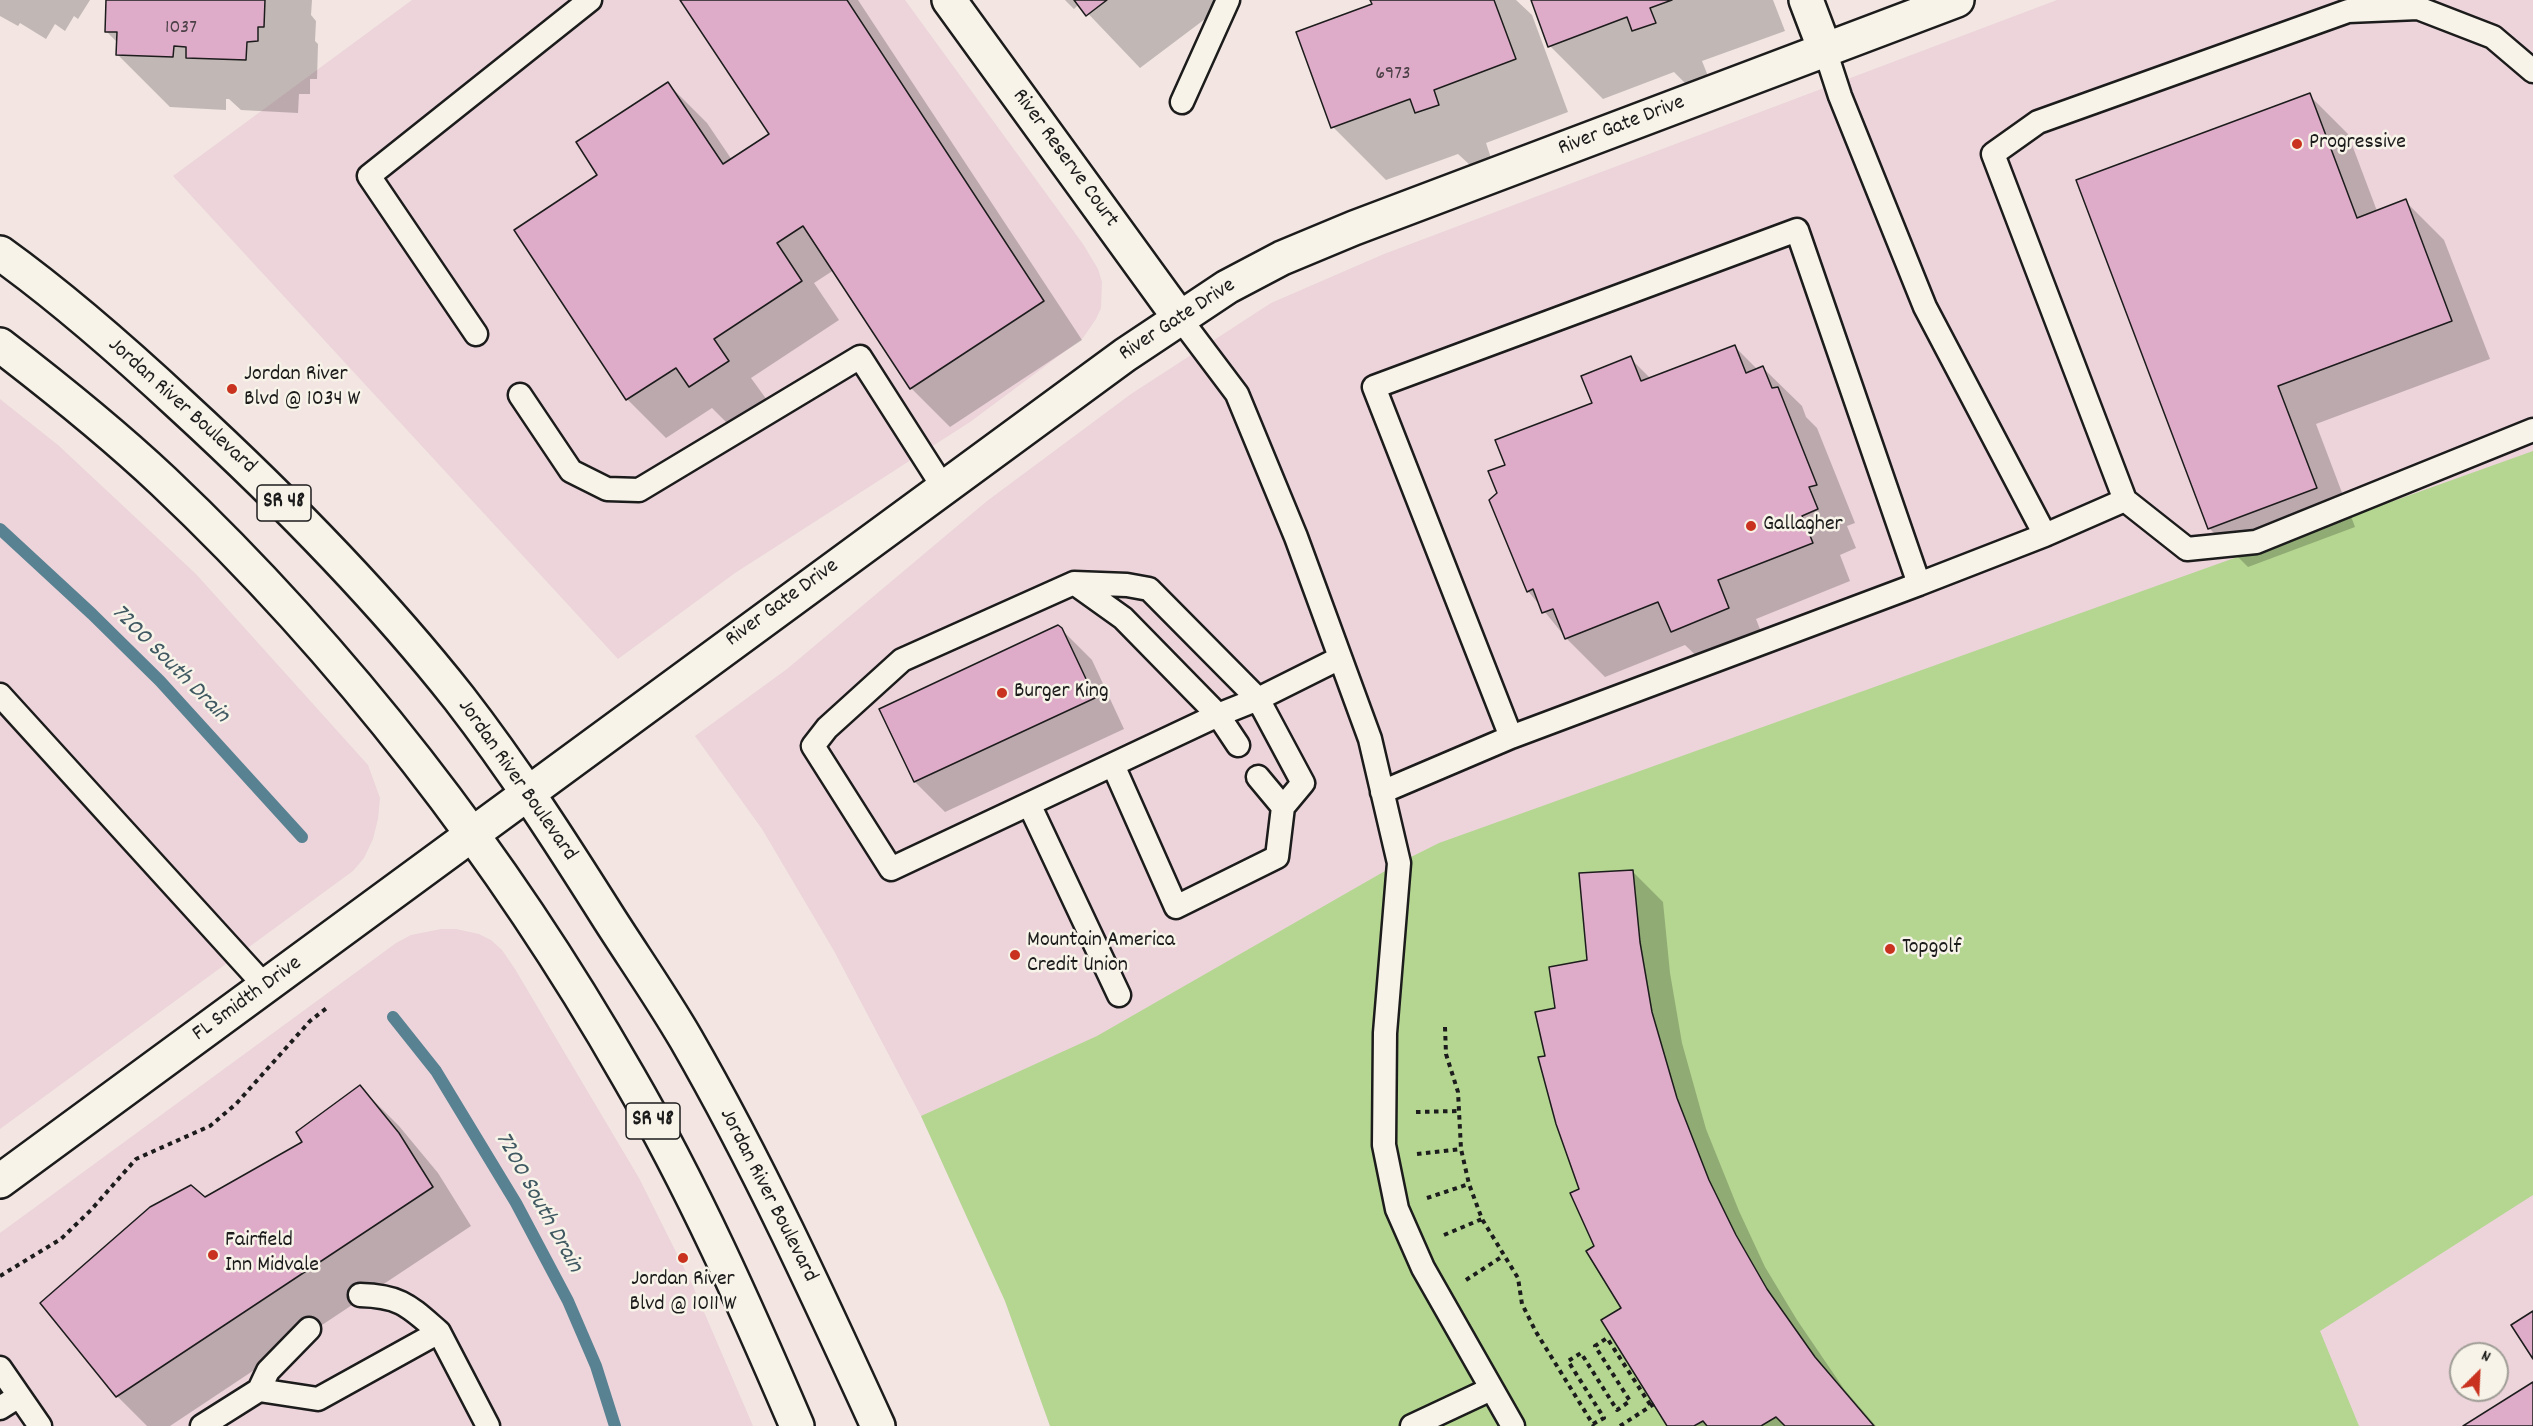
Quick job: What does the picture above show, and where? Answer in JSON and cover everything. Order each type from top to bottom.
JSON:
[{"type":"main road","name":"River Reserve Court","points":[[949,0],[1179,317]]},
{"type":"main road","points":[[1806,0],[1825,50]]},
{"type":"main road","name":"River Gate Drive","points":[[484,827],[943,487],[1179,317],[1254,272],[1354,228],[1957,0]]},
{"type":"main road","name":"Jordan River Boulevard","points":[[0,253],[54,293],[246,465],[326,546],[395,622],[456,696],[528,793],[685,1038],[780,1214],[878,1426]]},
{"type":"main road","name":"SR 48","points":[[0,345],[87,414],[162,480],[233,550],[327,652],[416,759],[484,827],[628,1076],[677,1166],[720,1253],[797,1426]]},
{"type":"main road","name":"FL Smidth Drive","points":[[0,1181],[484,827]]},
{"type":"lane","points":[[476,334],[369,176],[590,0]]},
{"type":"lane","points":[[1182,102],[1228,0]]},
{"type":"lane","points":[[2533,71],[2493,37],[2418,8],[2348,11],[2038,122],[1993,154],[2125,500],[2187,549],[2256,542],[2533,430]]},
{"type":"lane","points":[[1825,50],[1840,96],[1925,307],[2045,535]]},
{"type":"lane","points":[[1511,737],[1374,387],[1797,230],[1919,584]]},
{"type":"lane","points":[[1179,317],[1237,394],[1296,537],[1370,739],[1399,863],[1385,1033],[1384,1112],[1384,1144],[1397,1209],[1439,1297],[1514,1426]]},
{"type":"lane","points":[[520,395],[572,471],[607,489],[639,490],[860,357],[943,487]]},
{"type":"lane","points":[[1382,792],[1511,737],[1919,584],[2045,535],[2125,500]]},
{"type":"lane","points":[[1113,765],[1176,907],[1276,857],[1283,807],[1303,783],[1258,699],[1149,588],[1127,585],[1074,583],[902,660],[827,728],[813,746],[891,869],[1218,715],[1258,699],[1340,658]]},
{"type":"lane","points":[[1074,583],[1123,618],[1218,715],[1238,745]]},
{"type":"lane","points":[[0,695],[266,987]]},
{"type":"lane","points":[[1258,777],[1283,807]]},
{"type":"lane","points":[[1029,804],[1119,995]]},
{"type":"lane","points":[[360,1295],[384,1296],[411,1307],[439,1332],[488,1426]]},
{"type":"lane","points":[[202,1426],[259,1389],[268,1371],[309,1329]]},
{"type":"lane","points":[[259,1389],[318,1400],[439,1332]]},
{"type":"lane","points":[[0,1368],[40,1426]]},
{"type":"lane","points":[[1412,1426],[1491,1389]]},
{"type":"lane","points":[[0,1408],[19,1396]]},
{"type":"path","points":[[0,1276],[61,1239],[91,1210],[136,1159],[210,1126],[236,1104],[310,1022],[328,1007]]},
{"type":"path","points":[[1445,1027],[1446,1054],[1458,1092],[1461,1149],[1469,1184],[1482,1219],[1518,1278],[1522,1304],[1536,1332],[1594,1425],[1604,1418],[1568,1361],[1581,1353],[1617,1410],[1630,1401],[1595,1346],[1607,1338],[1652,1405],[1620,1426]]},
{"type":"path","points":[[1384,1112],[1458,1111]]},
{"type":"path","points":[[1387,1157],[1461,1149]]},
{"type":"path","points":[[1397,1209],[1469,1184]]},
{"type":"path","points":[[1414,1248],[1482,1219]]},
{"type":"path","points":[[1439,1297],[1503,1256]]},
{"type":"shaded area","points":[[412,0],[905,0],[1083,244],[1098,269],[1102,282],[1101,308],[1096,319],[1083,338],[970,422],[735,573],[618,659],[173,176]]},
{"type":"shaded area","points":[[2057,0],[2533,0],[2533,1426],[1050,1426],[1005,1301],[921,1116],[834,951],[762,829],[695,736],[787,669],[987,501],[1131,394],[1271,303],[1384,254]]},
{"type":"shaded area","points":[[0,399],[58,445],[196,574],[368,765],[380,798],[373,839],[364,858],[353,871],[0,1129]]},
{"type":"shaded area","points":[[441,929],[456,929],[479,934],[491,940],[502,950],[515,969],[639,1178],[692,1284],[753,1426],[0,1426],[0,1233],[396,943],[411,935]]},
{"type":"green space","name":"Topgolf","points":[[2533,451],[2533,1195],[2320,1331],[2359,1426],[1050,1426],[1005,1301],[921,1116],[1097,1036],[1399,863],[1439,843]]},
{"type":"building","points":[[106,0],[265,0],[264,27],[258,27],[258,41],[247,42],[246,60],[186,58],[186,47],[174,46],[173,57],[116,55],[117,32],[105,32]]},
{"type":"building","points":[[680,0],[847,0],[1044,301],[910,389],[803,226],[777,243],[802,281],[714,339],[729,361],[689,387],[676,368],[626,400],[514,230],[597,175],[576,142],[668,82],[723,164],[769,134]]},
{"type":"building","points":[[1074,0],[1107,0],[1086,16]]},
{"type":"building","points":[[1370,0],[1494,0],[1516,59],[1434,90],[1439,105],[1415,113],[1410,99],[1331,128],[1296,32],[1372,4]]},
{"type":"building","points":[[1531,0],[1672,0],[1650,8],[1656,23],[1632,31],[1627,17],[1548,47]]},
{"type":"building","points":[[2310,93],[2357,218],[2406,199],[2452,321],[2278,386],[2317,488],[2208,529],[2076,180]]},
{"type":"building","points":[[1735,345],[1746,373],[1763,366],[1772,388],[1778,387],[1817,485],[1809,487],[1818,509],[1802,516],[1813,543],[1718,580],[1729,608],[1671,632],[1658,602],[1565,639],[1553,609],[1542,613],[1533,589],[1527,592],[1489,500],[1497,493],[1488,471],[1505,465],[1495,440],[1592,403],[1581,376],[1631,356],[1641,381]]},
{"type":"building","points":[[1058,625],[1062,628],[1095,698],[914,782],[879,709]]},
{"type":"building","points":[[1633,870],[1640,942],[1652,1012],[1677,1098],[1709,1180],[1736,1235],[1767,1289],[1815,1357],[1874,1426],[1785,1426],[1776,1417],[1761,1426],[1707,1426],[1703,1421],[1694,1426],[1667,1426],[1601,1320],[1621,1308],[1586,1251],[1594,1246],[1570,1193],[1579,1189],[1556,1124],[1538,1057],[1545,1056],[1535,1012],[1555,1008],[1549,967],[1587,960],[1579,873]]},
{"type":"building","name":"Fairfield Inn Midvale","points":[[360,1085],[399,1133],[433,1187],[116,1397],[40,1303],[150,1207],[191,1185],[205,1197],[302,1142],[296,1132]]},
{"type":"building","points":[[2533,1311],[2533,1359],[2511,1325]]},
{"type":"building","points":[[2533,1382],[2533,1426],[2463,1426],[2501,1402],[2509,1402],[2509,1397]]},
{"type":"waterway","name":"7200 South Drain","points":[[0,529],[160,681],[302,837]]},
{"type":"waterway","name":"7200 South Drain","points":[[393,1017],[436,1071],[516,1203],[568,1301],[596,1366],[615,1426]]},
{"type":"place","name":"Progressive","points":[[2297,144]]},
{"type":"place","name":"Jordan River Blvd @ 1034 W","points":[[232,389]]},
{"type":"place","name":"Gallagher","points":[[1751,526]]},
{"type":"place","name":"Burger King","points":[[1002,693]]},
{"type":"place","name":"Topgolf","points":[[1890,949]]},
{"type":"place","name":"Mountain America Credit Union","points":[[1015,955]]},
{"type":"place","name":"Fairfield Inn Midvale","points":[[213,1255]]},
{"type":"place","name":"Jordan River Blvd @ 1011 W","points":[[683,1258]]}]
